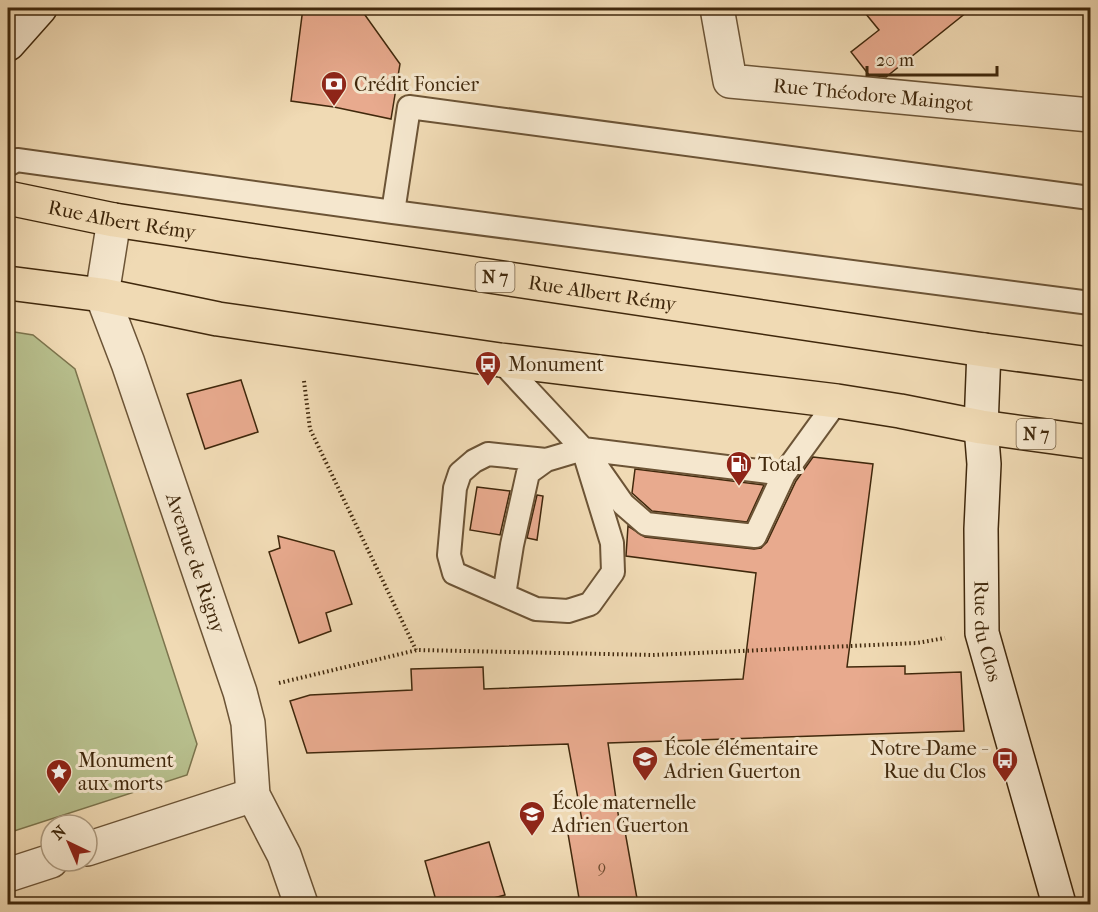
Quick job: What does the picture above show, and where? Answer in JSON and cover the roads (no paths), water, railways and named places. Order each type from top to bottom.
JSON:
[{"type":"main road","name":"Rue Albert Rémy","points":[[8,198],[114,220],[1090,364]]},
{"type":"main road","name":"N 7","points":[[8,283],[102,295],[218,319],[500,360],[837,401],[981,427],[1090,442]]},
{"type":"street","points":[[8,44],[40,8]]},
{"type":"street","name":"Rue Théodore Maingot","points":[[717,8],[730,81],[1090,115]]},
{"type":"street","points":[[102,295],[114,220]]},
{"type":"street","name":"Avenue de Rigny","points":[[102,295],[128,363],[240,692],[248,723],[253,795],[285,855],[301,904]]},
{"type":"street","name":"Rue du Clos","points":[[984,350],[981,427],[984,464],[981,529],[982,633],[1059,904]]},
{"type":"street","points":[[99,845],[253,795]]},
{"type":"street","points":[[8,875],[39,865]]},
{"type":"lane","points":[[393,212],[409,108],[1090,198]]},
{"type":"lane","points":[[8,165],[17,160],[393,212],[1090,303]]},
{"type":"lane","points":[[500,360],[583,449],[623,504],[646,524],[755,536],[784,474],[837,401]]},
{"type":"lane","points":[[546,460],[488,454],[474,461],[460,473],[456,488],[449,555],[454,573],[536,609],[568,611],[590,604],[613,572],[612,543],[583,449]]},
{"type":"lane","points":[[504,595],[512,545],[528,473],[546,460],[583,449],[784,474]]},
{"type":"place","name":"Crédit Foncier","points":[[334,107]]},
{"type":"place","name":"Monument","points":[[488,387]]},
{"type":"place","name":"Total","points":[[739,487]]},
{"type":"place","name":"École élémentaire Adrien Guerton","points":[[645,782]]},
{"type":"place","name":"Notre-Dame - Rue du Clos","points":[[1005,783]]},
{"type":"place","name":"Monument aux morts","points":[[59,795]]},
{"type":"place","name":"École maternelle Adrien Guerton","points":[[532,837]]}]
